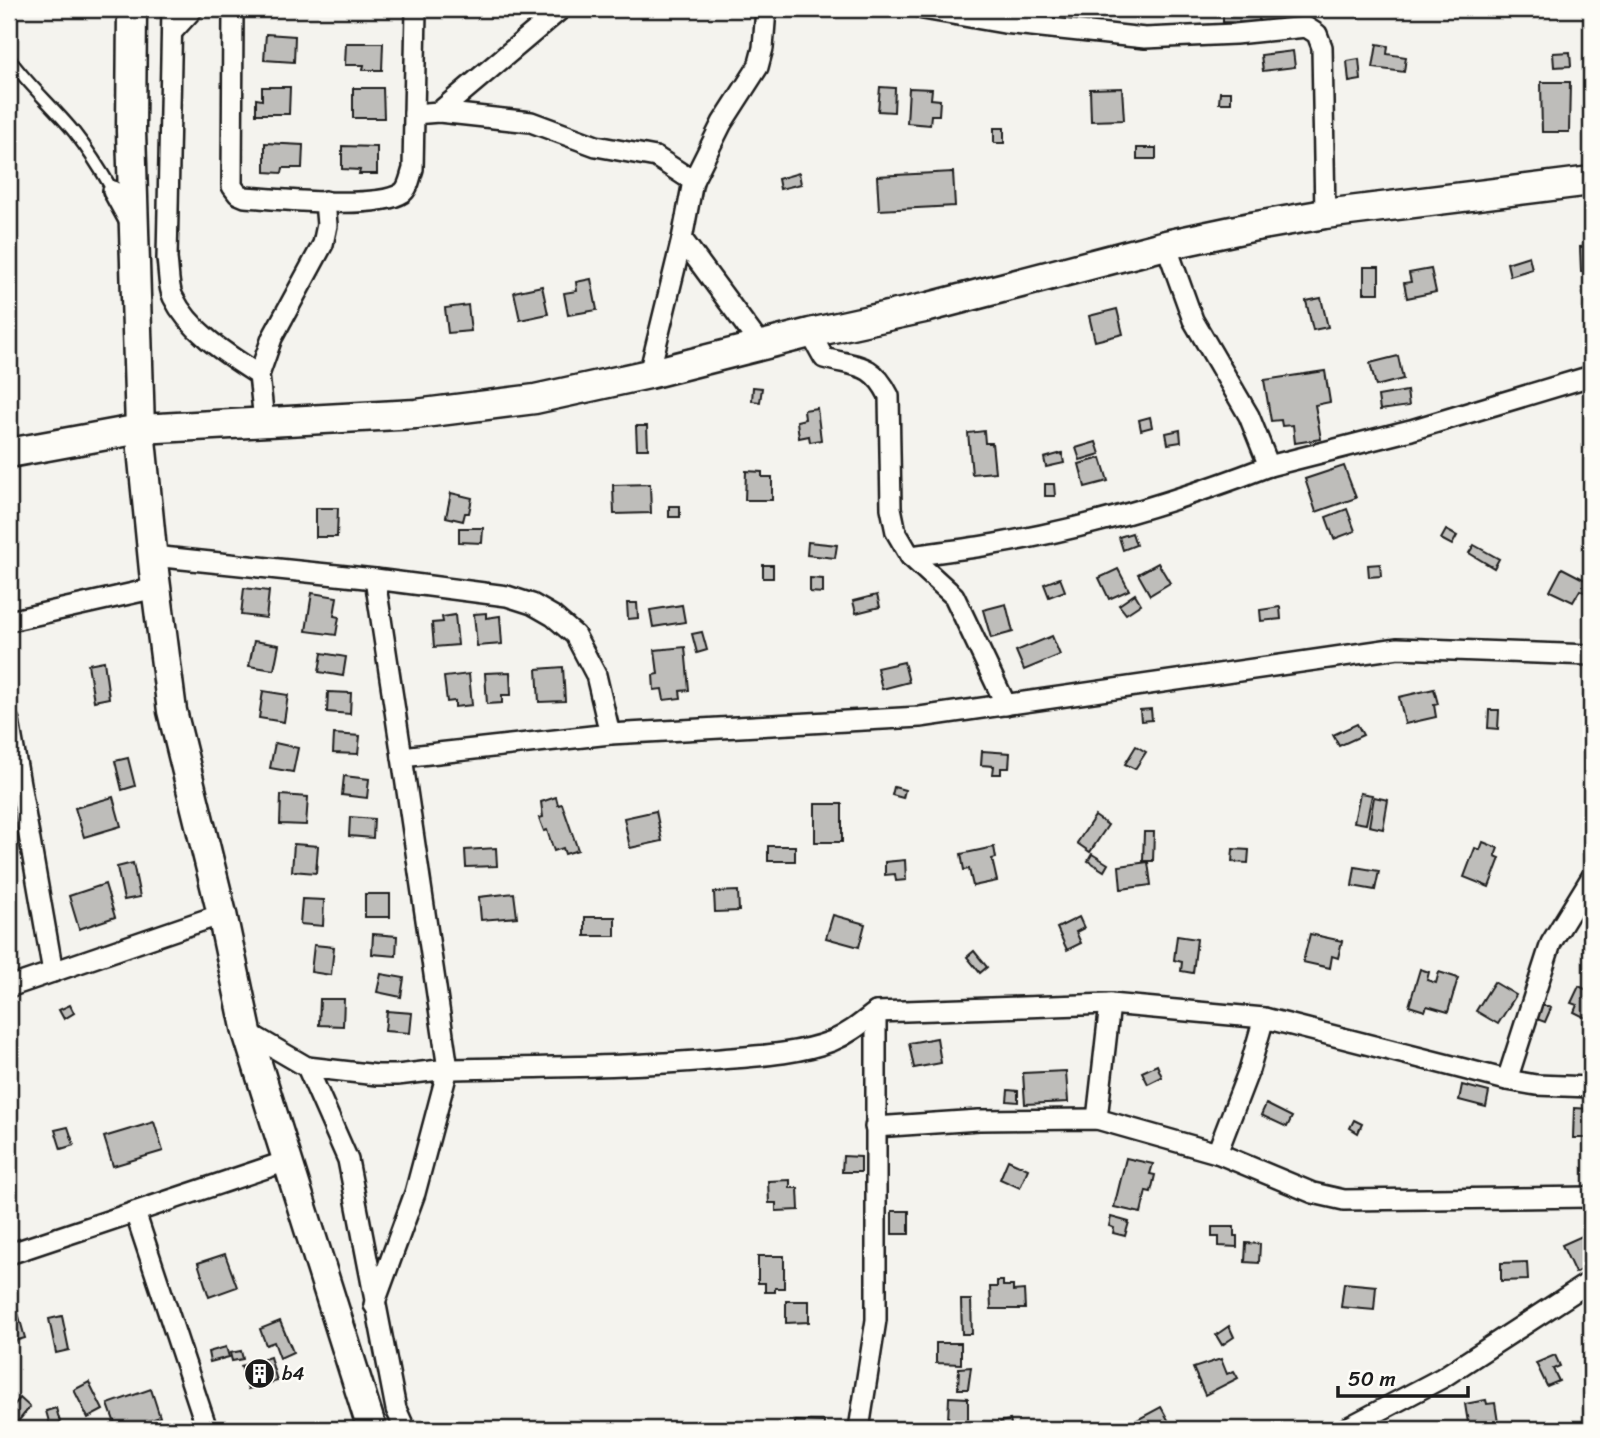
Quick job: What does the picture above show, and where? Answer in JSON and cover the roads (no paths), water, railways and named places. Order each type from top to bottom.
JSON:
[{"type":"street","points":[[132,9],[131,131],[140,429],[172,711],[222,914],[247,1032],[372,1429]]},
{"type":"street","points":[[172,9],[167,259],[172,296],[190,321],[219,349],[259,375]]},
{"type":"street","points":[[172,32],[192,9]]},
{"type":"street","points":[[233,9],[232,186],[238,194],[245,197],[355,202],[401,194],[408,187],[413,169],[416,9]]},
{"type":"street","points":[[439,112],[561,9]]},
{"type":"street","points":[[649,374],[682,239],[693,181],[722,123],[758,66],[763,48],[766,9]]},
{"type":"street","points":[[923,9],[1004,23],[1145,38],[1235,34],[1306,27],[1317,34],[1322,47],[1325,214]]},
{"type":"street","points":[[414,114],[439,112],[531,122],[596,146],[656,157],[693,181]]},
{"type":"street","points":[[9,453],[140,429],[416,414],[575,392],[810,333],[929,307],[1166,245],[1325,214],[1591,181]]},
{"type":"street","points":[[113,191],[135,233]]},
{"type":"street","points":[[264,421],[259,375],[272,338],[323,244],[327,225],[326,201]]},
{"type":"street","points":[[682,239],[761,346]]},
{"type":"street","points":[[1166,245],[1193,320],[1249,416],[1269,466]]},
{"type":"street","points":[[810,333],[824,358],[870,369],[881,379],[889,396],[891,508],[896,532],[910,556],[954,596],[1006,705]]},
{"type":"street","points":[[910,556],[996,544],[1104,520],[1210,489],[1269,466],[1411,430],[1591,376]]},
{"type":"street","points":[[153,556],[375,579],[507,596],[532,604],[575,635],[596,675],[610,734]]},
{"type":"street","points":[[374,1305],[415,1193],[448,1069],[375,579]]},
{"type":"street","points":[[9,621],[156,588]]},
{"type":"street","points":[[402,757],[610,734],[920,717],[1398,648],[1591,655]]},
{"type":"street","points":[[9,721],[53,972]]},
{"type":"street","points":[[1507,1080],[1551,943],[1591,878]]},
{"type":"street","points":[[9,987],[222,914]]},
{"type":"street","points":[[247,1032],[307,1067],[387,1075],[448,1069],[618,1066],[755,1056],[830,1042],[849,1033],[876,1012],[1110,1004],[1264,1018],[1507,1080],[1536,1085],[1591,1087]]},
{"type":"street","points":[[1097,1119],[1110,1004]]},
{"type":"street","points":[[859,1429],[876,1320],[876,1012]]},
{"type":"street","points":[[1217,1153],[1249,1070],[1264,1018]]},
{"type":"street","points":[[307,1067],[348,1160],[396,1409],[405,1429]]},
{"type":"street","points":[[875,1127],[979,1120],[1097,1119],[1217,1153],[1313,1193],[1344,1200],[1591,1197]]},
{"type":"street","points":[[9,1254],[287,1161]]},
{"type":"street","points":[[135,1212],[207,1429]]},
{"type":"street","points":[[1345,1429],[1442,1378],[1591,1281]]},
{"type":"lane","points":[[9,58],[23,78],[73,131],[113,191]]},
{"type":"place","name":"b4","points":[[259,1373]]}]
